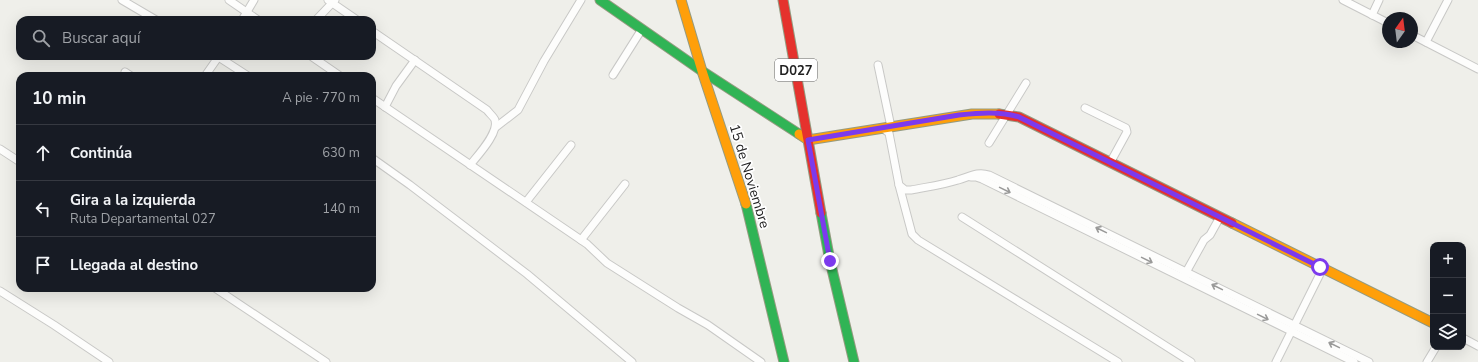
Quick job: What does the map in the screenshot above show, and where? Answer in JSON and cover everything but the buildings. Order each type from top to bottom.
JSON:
[{"type":"street","points":[[122,0],[149,16]]},
{"type":"street","points":[[229,0],[252,16]]},
{"type":"street","points":[[244,16],[254,0]]},
{"type":"street","points":[[470,165],[492,136],[496,127],[518,110],[544,61],[581,0]]},
{"type":"street","points":[[600,0],[702,71],[808,140],[972,114],[1008,115],[1019,117],[1430,322]]},
{"type":"street","name":"15 de Noviembre","points":[[681,0],[702,71],[748,209],[784,362]]},
{"type":"street","name":"D027","points":[[783,0],[830,261],[854,362]]},
{"type":"street","points":[[1343,0],[1382,20]]},
{"type":"street","points":[[1372,15],[1379,0]]},
{"type":"street","points":[[1426,42],[1448,0]]},
{"type":"street","points":[[319,16],[332,1],[351,16]]},
{"type":"street","points":[[613,75],[642,29]]},
{"type":"street","points":[[376,34],[487,110],[495,119],[496,127]]},
{"type":"street","points":[[1418,38],[1478,68]]},
{"type":"street","points":[[208,72],[215,60]]},
{"type":"street","points":[[224,60],[242,72]]},
{"type":"street","points":[[317,60],[334,72]]},
{"type":"street","points":[[385,107],[396,86],[415,60]]},
{"type":"street","points":[[878,65],[887,127],[899,185],[912,234],[918,240],[1118,362]]},
{"type":"street","points":[[989,143],[1008,115],[1026,83]]},
{"type":"street","points":[[376,101],[581,240],[607,264],[708,325],[761,362]]},
{"type":"street","points":[[1085,108],[1126,128],[1128,132],[1110,162]]},
{"type":"street","points":[[526,202],[572,145]]},
{"type":"street","points":[[0,149],[16,159]]},
{"type":"street","points":[[376,161],[410,184],[527,274],[629,361]]},
{"type":"street","points":[[899,185],[905,190],[911,190],[969,177],[982,179],[1293,328],[1369,362]]},
{"type":"street","points":[[581,240],[625,184]]},
{"type":"street","points":[[962,217],[1191,362]]},
{"type":"street","points":[[1184,275],[1204,240],[1210,235],[1220,217]]},
{"type":"street","points":[[1276,362],[1323,268]]},
{"type":"street","points":[[0,291],[109,362]]},
{"type":"street","points":[[221,292],[326,362]]},
{"type":"street","points":[[1293,328],[1354,362]]},
{"type":"street","points":[[1466,340],[1478,346]]},
{"type":"street","points":[[1428,362],[1434,350]]},
{"type":"traffic: fast","points":[[600,0],[702,71],[799,134]]},
{"type":"traffic: fast","points":[[746,204],[784,362]]},
{"type":"traffic: fast","points":[[821,213],[830,261],[854,362]]},
{"type":"traffic: slow","points":[[681,0],[702,71],[746,204]]},
{"type":"traffic: slow","points":[[799,134],[808,140],[972,114],[999,114]]},
{"type":"traffic: slow","points":[[1232,223],[1430,322]]},
{"type":"traffic: jam","points":[[783,0],[821,213]]},
{"type":"traffic: jam","points":[[999,114],[1019,117],[1232,223]]},
{"type":"route","points":[[830,261],[808,140],[959,115],[1002,114],[1019,117],[1320,267]]}]
